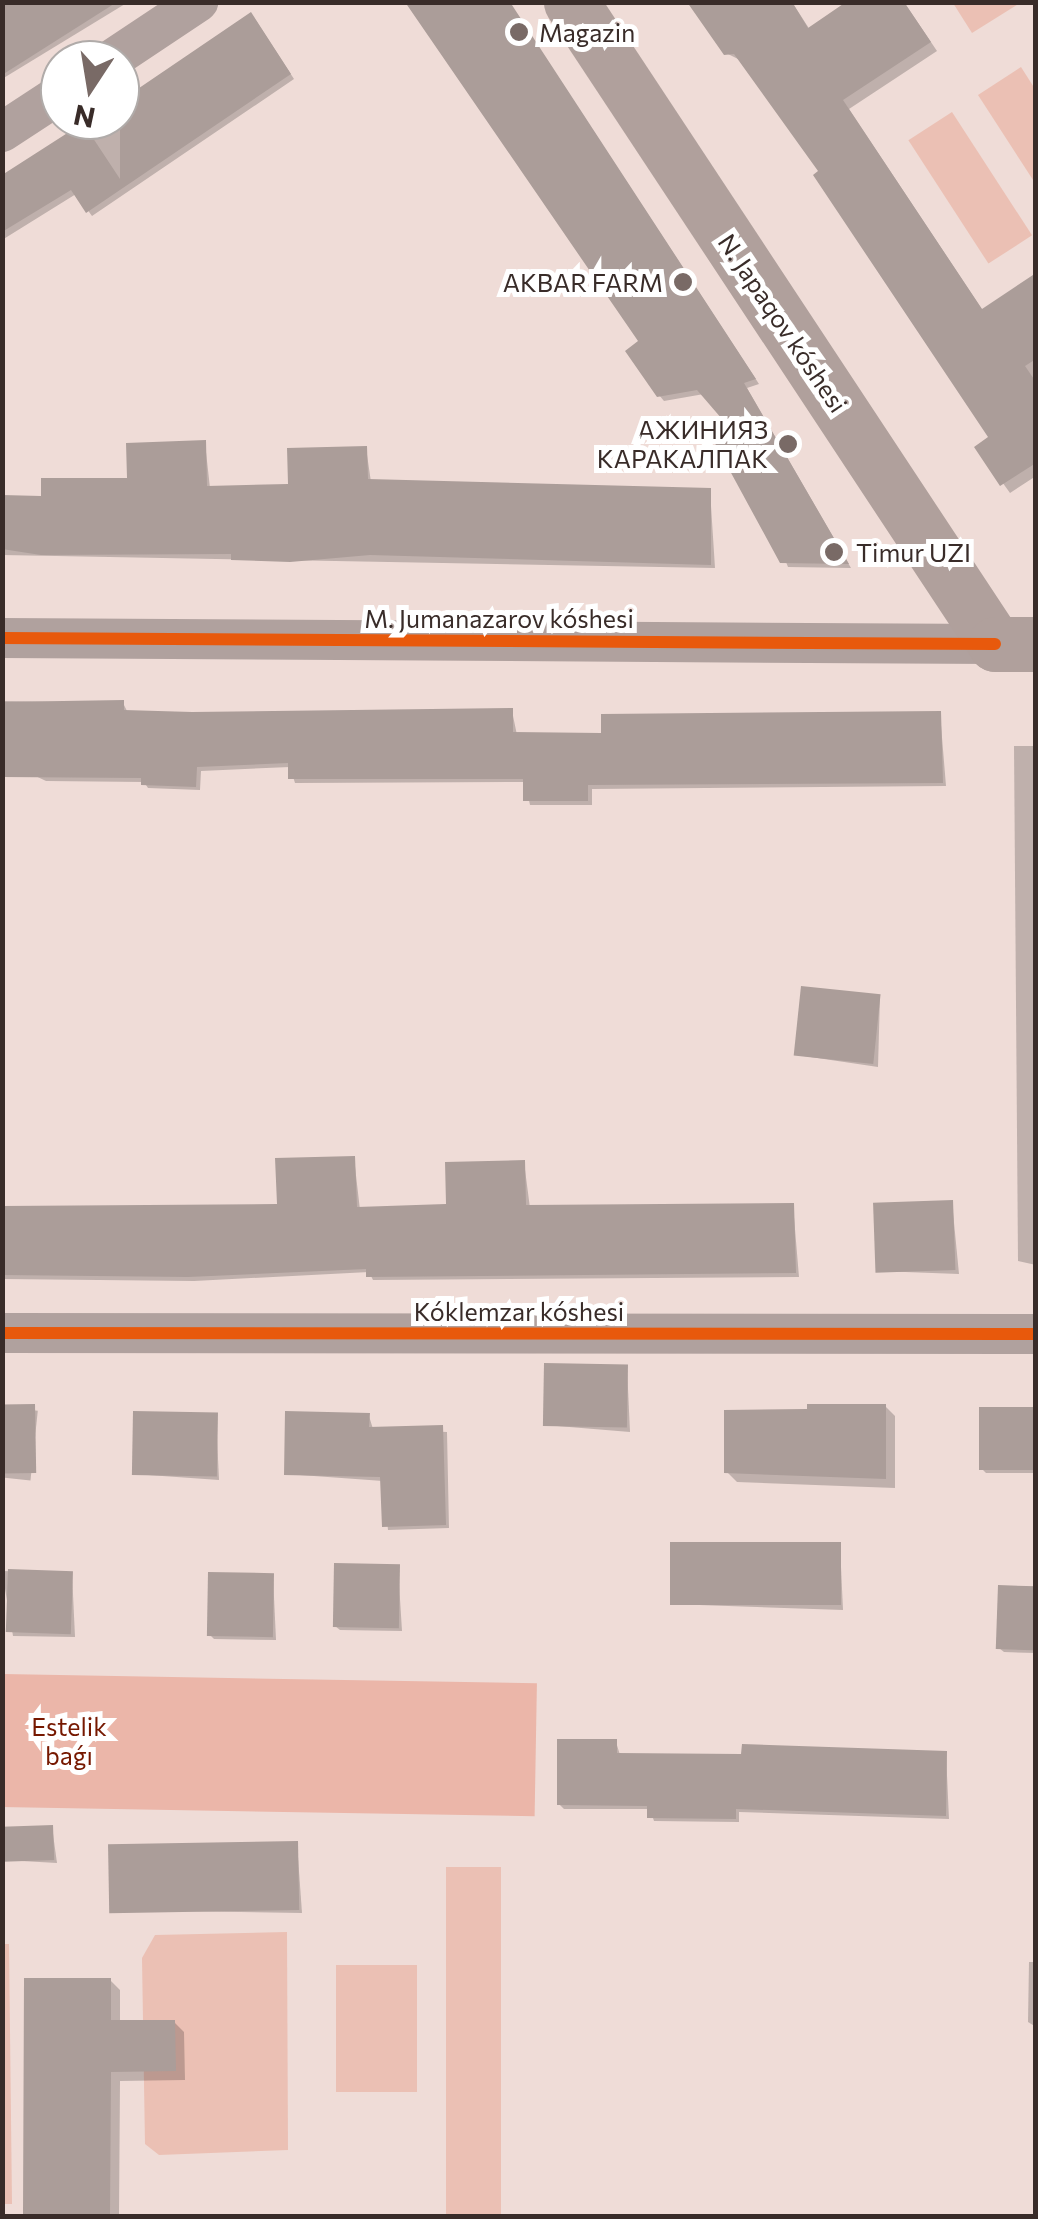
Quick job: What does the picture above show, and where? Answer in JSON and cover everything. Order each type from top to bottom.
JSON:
[{"type":"main road","name":"N. Japaqov kóshesi","points":[[571,2],[1015,644]]},
{"type":"street","points":[[140,41],[198,2]]},
{"type":"street","points":[[2,132],[40,107]]},
{"type":"street","name":"M. Jumanazarov kóshesi","points":[[2,638],[1015,644]]},
{"type":"street","name":"Kóklemzar kóshesi","points":[[2,1333],[1036,1334]]},
{"type":"shaded area","points":[[953,3],[1020,3],[972,33]]},
{"type":"shaded area","points":[[1021,67],[1035,89],[1035,183],[978,95]]},
{"type":"shaded area","points":[[952,112],[1032,235],[988,264],[908,140]]},
{"type":"shaded area","points":[[446,1867],[501,1867],[501,2216],[446,2216]]},
{"type":"shaded area","points":[[287,1932],[288,2150],[159,2155],[145,2144],[142,1958],[155,1935]]},
{"type":"shaded area","points":[[3,1944],[9,1944],[12,2204],[3,2204]]},
{"type":"shaded area","points":[[336,1965],[417,1965],[417,2092],[336,2092]]},
{"type":"green space","name":"Estelik baǵı","points":[[3,1674],[537,1683],[535,1816],[2,1807]]},
{"type":"building","points":[[2,2],[117,2],[57,40],[40,40],[40,51],[2,75]]},
{"type":"building","points":[[405,2],[510,2],[756,379],[744,383],[849,564],[780,563],[711,436],[728,426],[697,390],[657,397],[625,351],[638,341]]},
{"type":"building","points":[[687,2],[792,2],[808,28],[846,2],[904,2],[931,42],[843,100],[982,309],[1036,273],[1036,359],[1025,366],[1036,382],[1036,463],[1000,486],[974,447],[988,437],[813,175],[818,171],[734,54],[724,55]]},
{"type":"building","points":[[251,12],[291,74],[86,213],[71,190],[2,232],[2,175],[57,140],[94,140],[120,179],[120,140],[140,140],[140,87]]},
{"type":"building","points":[[206,440],[207,486],[288,484],[287,448],[367,446],[368,479],[711,488],[711,565],[370,555],[290,562],[231,560],[231,554],[41,555],[2,549],[2,495],[41,496],[41,478],[127,478],[126,443]]},
{"type":"building","points":[[124,700],[124,710],[192,712],[513,708],[513,732],[601,733],[601,714],[941,711],[943,783],[588,785],[588,801],[523,801],[523,779],[288,779],[288,763],[197,767],[196,787],[141,785],[141,778],[2,777],[2,702]]},
{"type":"building","points":[[801,986],[881,994],[873,1064],[794,1056]]},
{"type":"building","points":[[355,1156],[357,1207],[446,1204],[445,1162],[525,1160],[526,1205],[794,1203],[796,1273],[366,1277],[366,1269],[188,1277],[2,1275],[2,1206],[277,1204],[275,1158]]},
{"type":"building","points":[[953,1200],[955,1270],[875,1273],[873,1203]]},
{"type":"building","points":[[544,1363],[628,1364],[627,1427],[543,1426]]},
{"type":"building","points":[[35,1404],[36,1473],[3,1474],[2,1405]]},
{"type":"building","points":[[807,1404],[886,1404],[886,1479],[724,1473],[724,1410],[807,1409]]},
{"type":"building","points":[[979,1407],[1036,1407],[1036,1470],[979,1470]]},
{"type":"building","points":[[133,1411],[218,1412],[217,1476],[132,1475]]},
{"type":"building","points":[[285,1411],[370,1413],[369,1427],[443,1425],[446,1525],[382,1527],[380,1477],[284,1475]]},
{"type":"building","points":[[670,1542],[841,1542],[841,1605],[670,1605]]},
{"type":"building","points":[[334,1563],[400,1564],[399,1628],[333,1627]]},
{"type":"building","points":[[8,1569],[73,1571],[71,1634],[6,1632]]},
{"type":"building","points":[[208,1572],[274,1573],[273,1637],[207,1636]]},
{"type":"building","points":[[998,1585],[1036,1586],[1034,1650],[996,1649]]},
{"type":"building","points":[[557,1739],[617,1739],[617,1753],[741,1754],[742,1744],[947,1751],[946,1816],[736,1809],[736,1819],[647,1818],[647,1806],[557,1805]]},
{"type":"building","points":[[53,1825],[54,1860],[3,1862],[2,1827]]},
{"type":"building","points":[[298,1841],[299,1910],[109,1913],[108,1844]]},
{"type":"building","points":[[24,1978],[111,1978],[111,2020],[175,2020],[176,2071],[111,2072],[110,2216],[23,2216]]},
{"type":"cycle path","points":[[2,638],[995,644]]},
{"type":"cycle path","points":[[2,1333],[1036,1334]]},
{"type":"place","name":"Magazin","points":[[519,32]]},
{"type":"place","name":"AKBAR FARM","points":[[683,282]]},
{"type":"place","name":"АЖИНИЯЗ КАРАКАЛПАК","points":[[788,444]]},
{"type":"place","name":"Timur UZI","points":[[834,552]]}]
